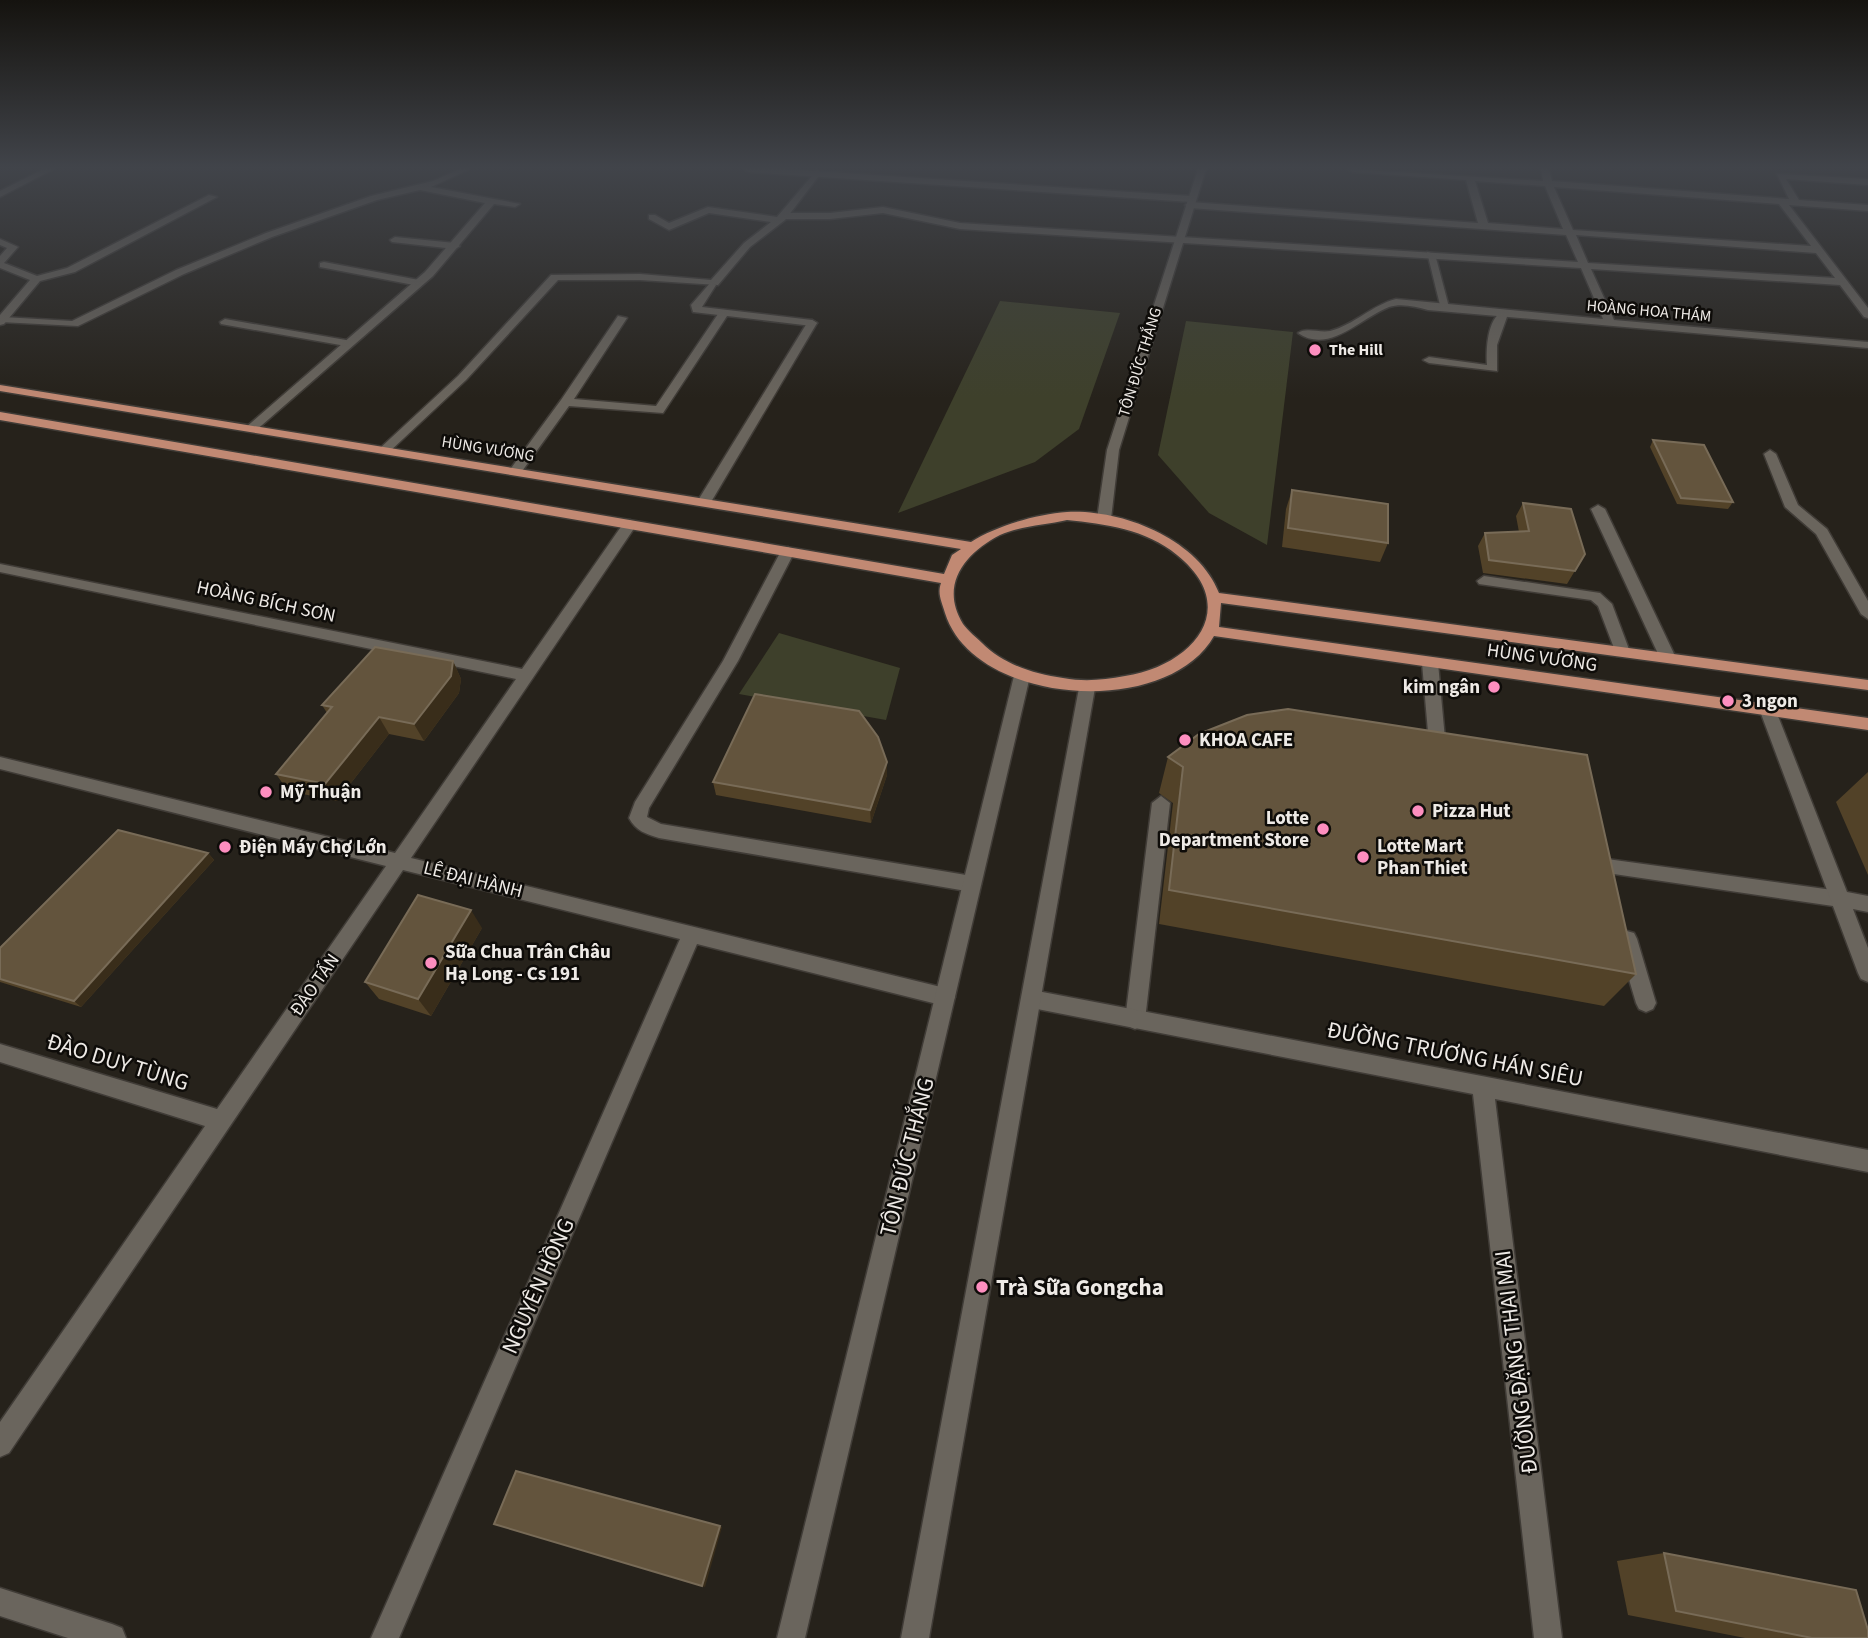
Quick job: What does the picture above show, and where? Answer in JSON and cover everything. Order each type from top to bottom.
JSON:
[{"type":"main road","name":"HÙNG VƯƠNG","points":[[0,388],[235,441],[629,524],[947,579]]},
{"type":"main road","name":"HÙNG VƯƠNG","points":[[0,416],[235,441],[384,450],[970,546]]},
{"type":"main road","points":[[1067,516],[1104,519],[1143,529],[1176,547],[1200,570],[1214,597],[1215,614],[1211,631],[1194,654],[1166,673],[1129,685],[1087,688],[1054,685],[1022,676],[991,662],[968,643],[951,622],[945,600],[947,579],[955,561],[970,546],[996,529],[1029,519],[1067,516]]},
{"type":"main road","name":"HÙNG VƯƠNG","points":[[1214,597],[1868,685]]},
{"type":"main road","name":"HÙNG VƯƠNG","points":[[1211,631],[1868,724]]},
{"type":"street","points":[[9,245],[13,247],[0,264],[36,279]]},
{"type":"street","points":[[1,321],[36,279],[71,270],[118,245]]},
{"type":"street","points":[[1,321],[74,324],[180,272],[244,245]]},
{"type":"street","points":[[450,245],[456,246]]},
{"type":"street","points":[[704,502],[812,323],[695,308],[710,285],[718,280],[747,245]]},
{"type":"street","name":"TÔN ĐỨC THẮNG","points":[[1104,519],[1113,450],[1176,245]]},
{"type":"street","points":[[1383,245],[1430,254],[1843,282]]},
{"type":"street","points":[[1575,245],[1610,323]]},
{"type":"street","points":[[1752,245],[1819,250]]},
{"type":"street","points":[[1815,245],[1868,315]]},
{"type":"street","points":[[235,441],[419,283],[456,246]]},
{"type":"street","points":[[1430,254],[1446,309]]},
{"type":"street","points":[[324,265],[419,283]]},
{"type":"street","points":[[384,450],[463,378],[555,278],[640,277],[710,285]]},
{"type":"street","name":"HOÀNG HOA THÁM","points":[[1303,333],[1329,334],[1347,328],[1370,311],[1397,302],[1412,302],[1446,309],[1868,345]]},
{"type":"street","points":[[566,402],[659,410],[724,313]]},
{"type":"street","points":[[1429,360],[1493,369],[1492,345],[1503,314]]},
{"type":"street","points":[[514,471],[566,402],[622,318]]},
{"type":"street","points":[[225,322],[346,343]]},
{"type":"street","points":[[1770,454],[1792,507],[1822,532],[1868,614]]},
{"type":"street","points":[[1598,509],[1668,658]]},
{"type":"street","name":"ĐÀO TẤN","points":[[0,1444],[401,862],[524,675],[629,524]]},
{"type":"street","points":[[788,551],[730,661],[641,807],[638,818],[642,824],[659,831],[972,884]]},
{"type":"street","name":"HOÀNG BÍCH SƠN","points":[[0,568],[524,675]]},
{"type":"street","points":[[1484,582],[1595,596],[1605,604],[1622,652]]},
{"type":"street","points":[[1409,735],[1437,739],[1430,663]]},
{"type":"street","name":"TÔN ĐỨC THẮNG","points":[[791,1638],[1022,676]]},
{"type":"street","points":[[915,1638],[1087,688]]},
{"type":"street","points":[[1768,711],[1868,973]]},
{"type":"street","name":"LÊ ĐẠI HÀNH","points":[[0,763],[946,997]]},
{"type":"street","points":[[1135,1020],[1161,803]]},
{"type":"street","points":[[1601,842],[1614,891]]},
{"type":"street","points":[[1606,866],[1868,904]]},
{"type":"street","points":[[1621,916],[1646,1003]]},
{"type":"street","name":"NGUYÊN HỒNG","points":[[384,1638],[692,934]]},
{"type":"street","name":"ĐƯỜNG TRƯƠNG HÁN SIÊU","points":[[1032,999],[1868,1161]]},
{"type":"street","name":"ĐÀO DUY TÙNG","points":[[0,1054],[221,1121]]},
{"type":"street","name":"ĐƯỜNG ĐẶNG THAI MAI","points":[[1483,1087],[1548,1638]]},
{"type":"street","points":[[0,1602],[112,1638]]},
{"type":"green space","points":[[1000,301],[1120,313],[1079,429],[1035,462],[898,513]]},
{"type":"green space","points":[[1186,321],[1293,332],[1267,545],[1209,513],[1158,455]]},
{"type":"green space","points":[[779,633],[900,668],[886,720],[739,694]]},
{"type":"building","points":[[1653,440],[1704,445],[1733,502],[1681,498]]},
{"type":"building","points":[[1292,490],[1388,504],[1388,543],[1288,528]]},
{"type":"building","points":[[1523,503],[1571,509],[1585,554],[1575,571],[1489,560],[1485,533],[1529,531]]},
{"type":"building","points":[[375,647],[453,661],[451,676],[414,724],[379,717],[325,784],[276,774],[332,707],[322,705]]},
{"type":"building","points":[[755,694],[859,711],[878,737],[887,762],[870,810],[713,782]]},
{"type":"building","name":"Lotte Mart Phan Thiet","points":[[1288,709],[1587,755],[1636,974],[1169,890],[1183,767],[1168,757],[1199,734],[1247,715]]},
{"type":"building","points":[[118,830],[208,853],[74,1001],[0,979],[0,948]]},
{"type":"building","points":[[418,895],[471,910],[418,999],[365,982]]},
{"type":"building","points":[[516,1471],[720,1526],[702,1586],[494,1524]]},
{"type":"building","points":[[1664,1553],[1856,1590],[1868,1638],[1812,1638],[1676,1611]]},
{"type":"place","name":"The Hill","points":[[1315,350]]},
{"type":"place","name":"kim ngân","points":[[1494,687]]},
{"type":"place","name":"3 ngon","points":[[1728,701]]},
{"type":"place","name":"KHOA CAFE","points":[[1185,740]]},
{"type":"place","name":"Mỹ Thuận","points":[[266,792]]},
{"type":"place","name":"Pizza Hut","points":[[1418,811]]},
{"type":"place","name":"Lotte Department Store","points":[[1323,829]]},
{"type":"place","name":"Điện Máy Chợ Lớn","points":[[225,847]]},
{"type":"place","name":"Lotte Mart Phan Thiet","points":[[1363,857]]},
{"type":"place","name":"Sữa Chua Trân Châu Hạ Long - Cs 191","points":[[431,963]]},
{"type":"place","name":"Trà Sữa Gongcha","points":[[982,1287]]}]
